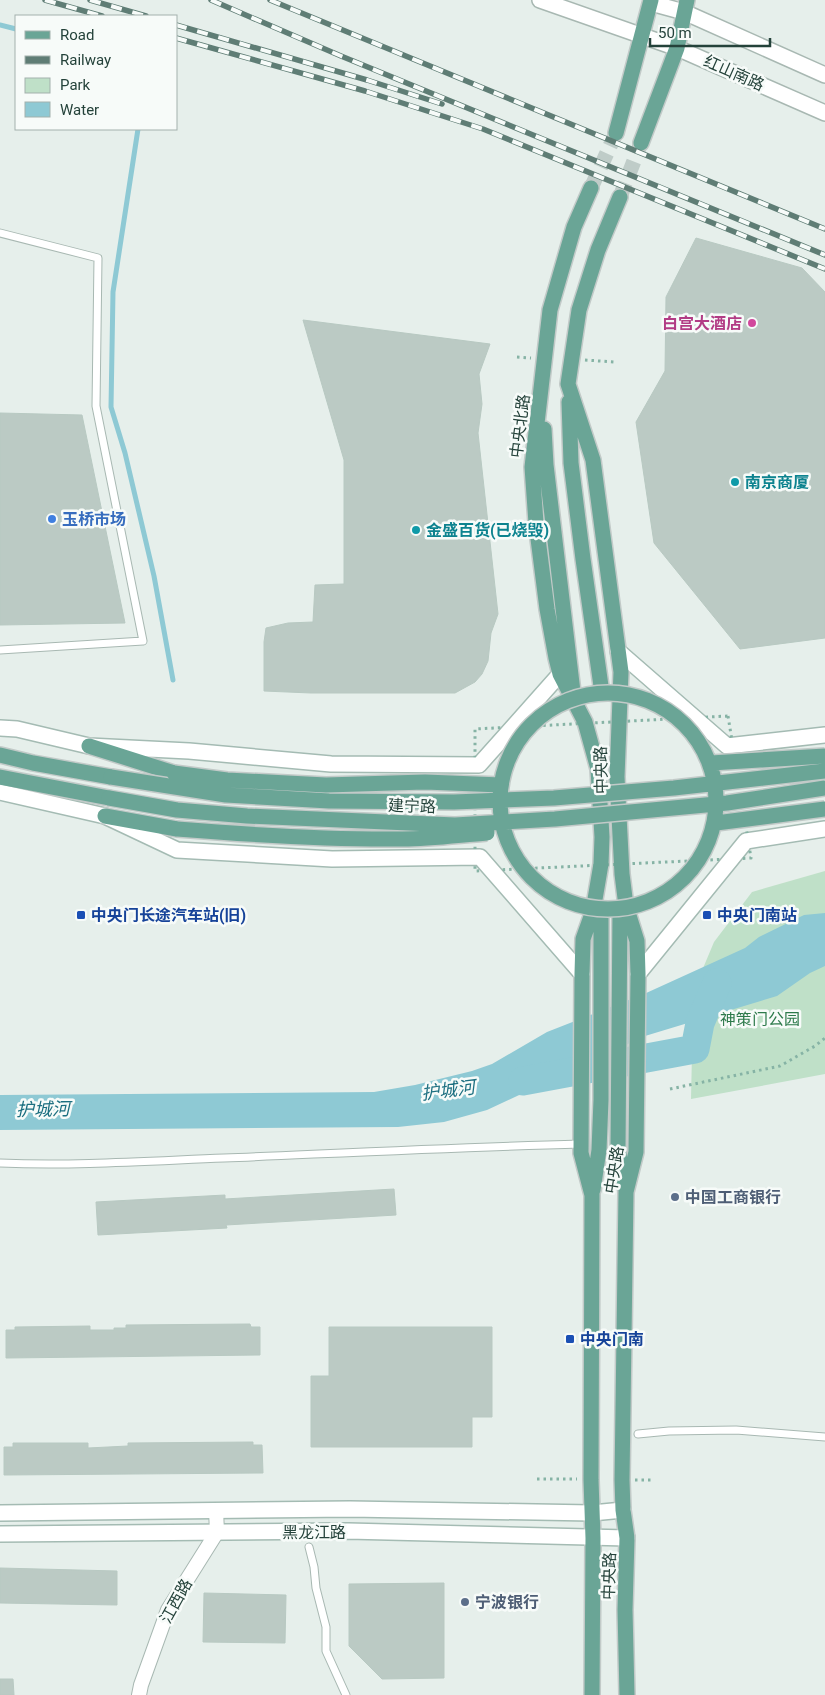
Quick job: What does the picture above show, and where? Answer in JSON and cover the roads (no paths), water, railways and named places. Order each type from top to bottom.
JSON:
[{"type":"main road","name":"红山南路","points":[[540,0],[677,48],[825,114]]},
{"type":"main road","points":[[616,133],[651,2],[686,6],[825,75]]},
{"type":"main road","points":[[641,143],[677,48],[686,6]]},
{"type":"main road","name":"中央北路","points":[[560,674],[547,609],[536,523],[532,467],[543,386],[550,310],[574,227],[591,188]]},
{"type":"main road","points":[[602,693],[571,463],[568,384],[579,310],[598,250],[620,197]]},
{"type":"main road","points":[[568,384],[593,460],[618,652],[727,746],[825,734]]},
{"type":"main road","points":[[543,386],[546,465],[574,698]]},
{"type":"main road","name":"中央路","points":[[618,652],[621,672],[617,777],[622,874],[626,906],[637,941],[638,974],[636,1152],[626,1192],[623,1510],[627,1538],[625,1610],[627,1695]]},
{"type":"main road","points":[[89,746],[188,751],[332,764],[479,765],[560,674]]},
{"type":"main road","name":"中央路","points":[[560,674],[585,722],[598,768],[602,837],[598,886],[583,938],[582,974],[580,1153],[592,1195],[592,1695]]},
{"type":"main road","points":[[602,693],[637,696],[668,710],[694,734],[711,764],[717,793],[716,823],[703,855],[682,882],[653,901],[620,910],[601,910],[568,903],[540,886],[518,862],[504,832],[500,808],[501,785],[509,756],[525,731],[548,712],[574,698],[602,693]]},
{"type":"main road","points":[[0,728],[17,729],[89,746],[174,773],[227,780],[326,785],[425,782],[501,785]]},
{"type":"main road","name":"建宁路","points":[[0,755],[32,763],[111,777],[226,795],[329,801],[454,802],[554,798],[674,788],[825,771]]},
{"type":"main road","points":[[711,764],[825,756]]},
{"type":"main road","name":"建宁路","points":[[0,777],[178,810],[247,816],[455,825],[555,819],[727,803],[825,788]]},
{"type":"main road","points":[[0,792],[105,816],[177,829],[262,836],[405,839],[504,832]]},
{"type":"main road","points":[[716,823],[825,809]]},
{"type":"main road","points":[[105,816],[177,850],[332,859],[480,857],[582,974]]},
{"type":"main road","points":[[638,974],[746,841],[825,829]]},
{"type":"main road","points":[[592,1195],[599,1150],[601,1100],[601,910]]},
{"type":"main road","points":[[620,910],[618,1149],[626,1192]]},
{"type":"main road","name":"黑龙江路","points":[[0,1513],[350,1509],[592,1513],[623,1510]]},
{"type":"main road","name":"黑龙江路","points":[[0,1534],[348,1531],[627,1538]]},
{"type":"street","points":[[216,1510],[217,1532]]},
{"type":"street","name":"江西路","points":[[139,1695],[168,1610],[217,1532]]},
{"type":"lane","points":[[0,233],[98,258],[96,406],[143,640],[0,650]]},
{"type":"lane","points":[[0,1163],[38,1164],[164,1160],[423,1148],[581,1144]]},
{"type":"lane","points":[[638,1434],[669,1431],[736,1430],[825,1437]]},
{"type":"lane","points":[[309,1547],[314,1567],[316,1588],[326,1627],[326,1652],[346,1695]]},
{"type":"water","points":[[825,913],[825,966],[810,973],[777,996],[645,1036],[487,1110],[444,1122],[398,1127],[0,1130],[0,1095],[374,1092],[415,1085],[472,1071],[492,1064],[547,1032],[644,994],[745,948],[759,937],[804,915]]},
{"type":"waterway","points":[[0,25],[15,29]]},
{"type":"waterway","points":[[138,130],[113,292],[111,407],[125,453],[154,576],[173,680]]},
{"type":"waterway","name":"护城河","points":[[523,1081],[695,1049],[700,1023],[717,983]]},
{"type":"tunnel","points":[[591,188],[616,133]]},
{"type":"tunnel","points":[[620,197],[641,143]]},
{"type":"railway","points":[[45,0],[98,15]]},
{"type":"railway","points":[[90,0],[142,15]]},
{"type":"railway","points":[[211,0],[341,56],[825,255]]},
{"type":"railway","points":[[270,0],[825,229]]},
{"type":"railway","points":[[178,26],[367,80],[442,104]]},
{"type":"railway","points":[[178,39],[365,91],[483,129],[825,269]]},
{"type":"place","name":"白宫大酒店","points":[[752,323]]},
{"type":"place","name":"南京商厦","points":[[735,482]]},
{"type":"place","name":"玉桥市场","points":[[52,519]]},
{"type":"place","name":"金盛百货(已烧毁)","points":[[416,530]]},
{"type":"place","name":"中央门长途汽车站(旧)","points":[[81,915]]},
{"type":"place","name":"中央门南站","points":[[707,915]]},
{"type":"place","name":"中国工商银行","points":[[675,1197]]},
{"type":"place","name":"中央门南","points":[[570,1339]]},
{"type":"place","name":"宁波银行","points":[[465,1602]]},
{"type":"park label","name":"神策门公园","points":[[760,1019]]}]
